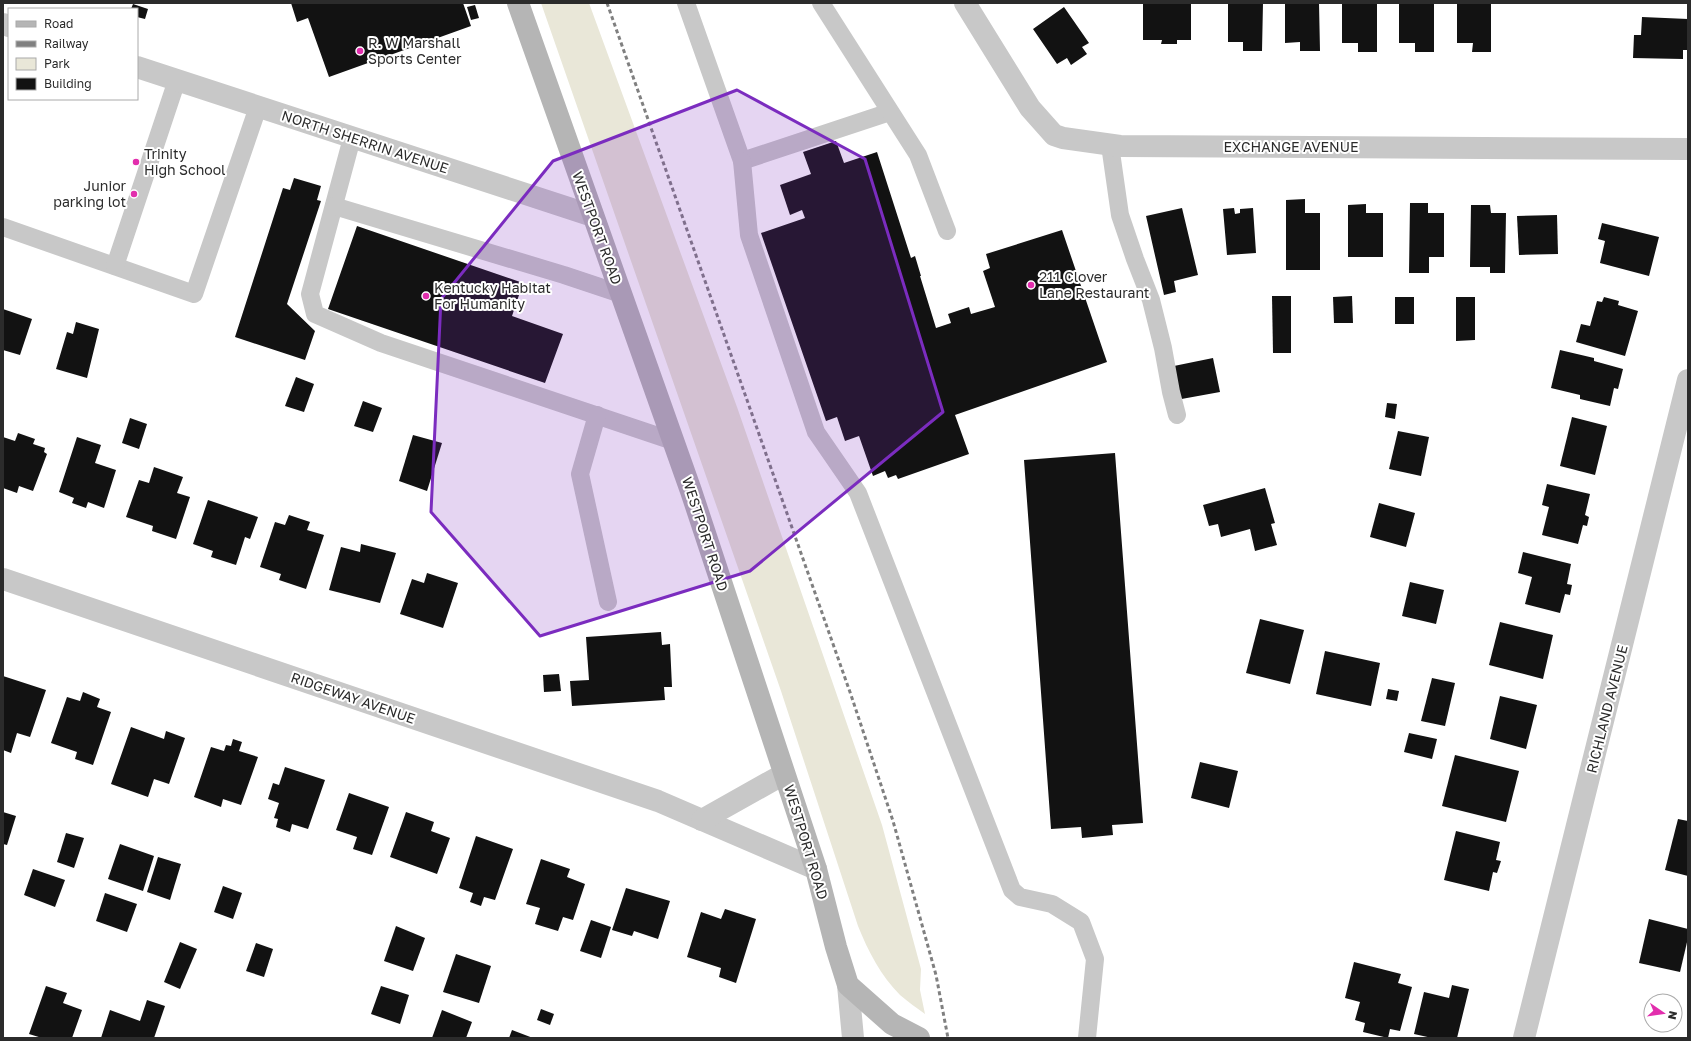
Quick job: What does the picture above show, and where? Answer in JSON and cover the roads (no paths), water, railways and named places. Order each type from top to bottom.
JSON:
[{"type":"main road","name":"WESTPORT ROAD","points":[[518,3],[673,441],[816,869],[836,947],[848,985]]},
{"type":"main road","points":[[848,985],[892,1024],[919,1038]]},
{"type":"street","name":"EXCHANGE AVENUE","points":[[965,3],[1030,108],[1054,135],[1063,138],[1110,145],[1128,146],[1688,149]]},
{"type":"street","name":"NORTH SHERRIN AVENUE","points":[[138,67],[593,216]]},
{"type":"street","name":"RICHLAND AVENUE","points":[[1524,1038],[1688,380]]},
{"type":"street","name":"RIDGEWAY AVENUE","points":[[3,579],[650,798],[816,869]]},
{"type":"street","points":[[702,820],[784,774]]},
{"type":"street","points":[[848,985],[853,1038]]},
{"type":"lane","points":[[686,3],[742,161],[749,235],[816,432],[858,493],[1012,890],[1020,897],[1052,904],[1081,922],[1095,959],[1087,1038]]},
{"type":"lane","points":[[821,3],[918,155],[947,231]]},
{"type":"lane","points":[[114,266],[177,80]]},
{"type":"lane","points":[[3,226],[194,294],[258,107]]},
{"type":"lane","points":[[742,161],[890,112]]},
{"type":"lane","points":[[352,138],[310,294],[315,314],[381,343],[673,441]]},
{"type":"lane","points":[[1110,145],[1120,215],[1151,300],[1163,348],[1170,392],[1178,415]]},
{"type":"lane","points":[[334,206],[564,275],[621,294]]},
{"type":"lane","points":[[597,415],[580,474],[608,602]]},
{"type":"railway","points":[[607,3],[851,695],[893,821],[936,975],[948,1038]]},
{"type":"place","name":"R. W Marshall Sports Center","points":[[360,51]]},
{"type":"place","name":"Trinity High School","points":[[136,162]]},
{"type":"place","name":"Junior parking lot","points":[[134,194]]},
{"type":"place","name":"211 Clover Lane Restaurant","points":[[1031,285]]},
{"type":"place","name":"Kentucky Habitat For Humanity","points":[[426,296]]}]
